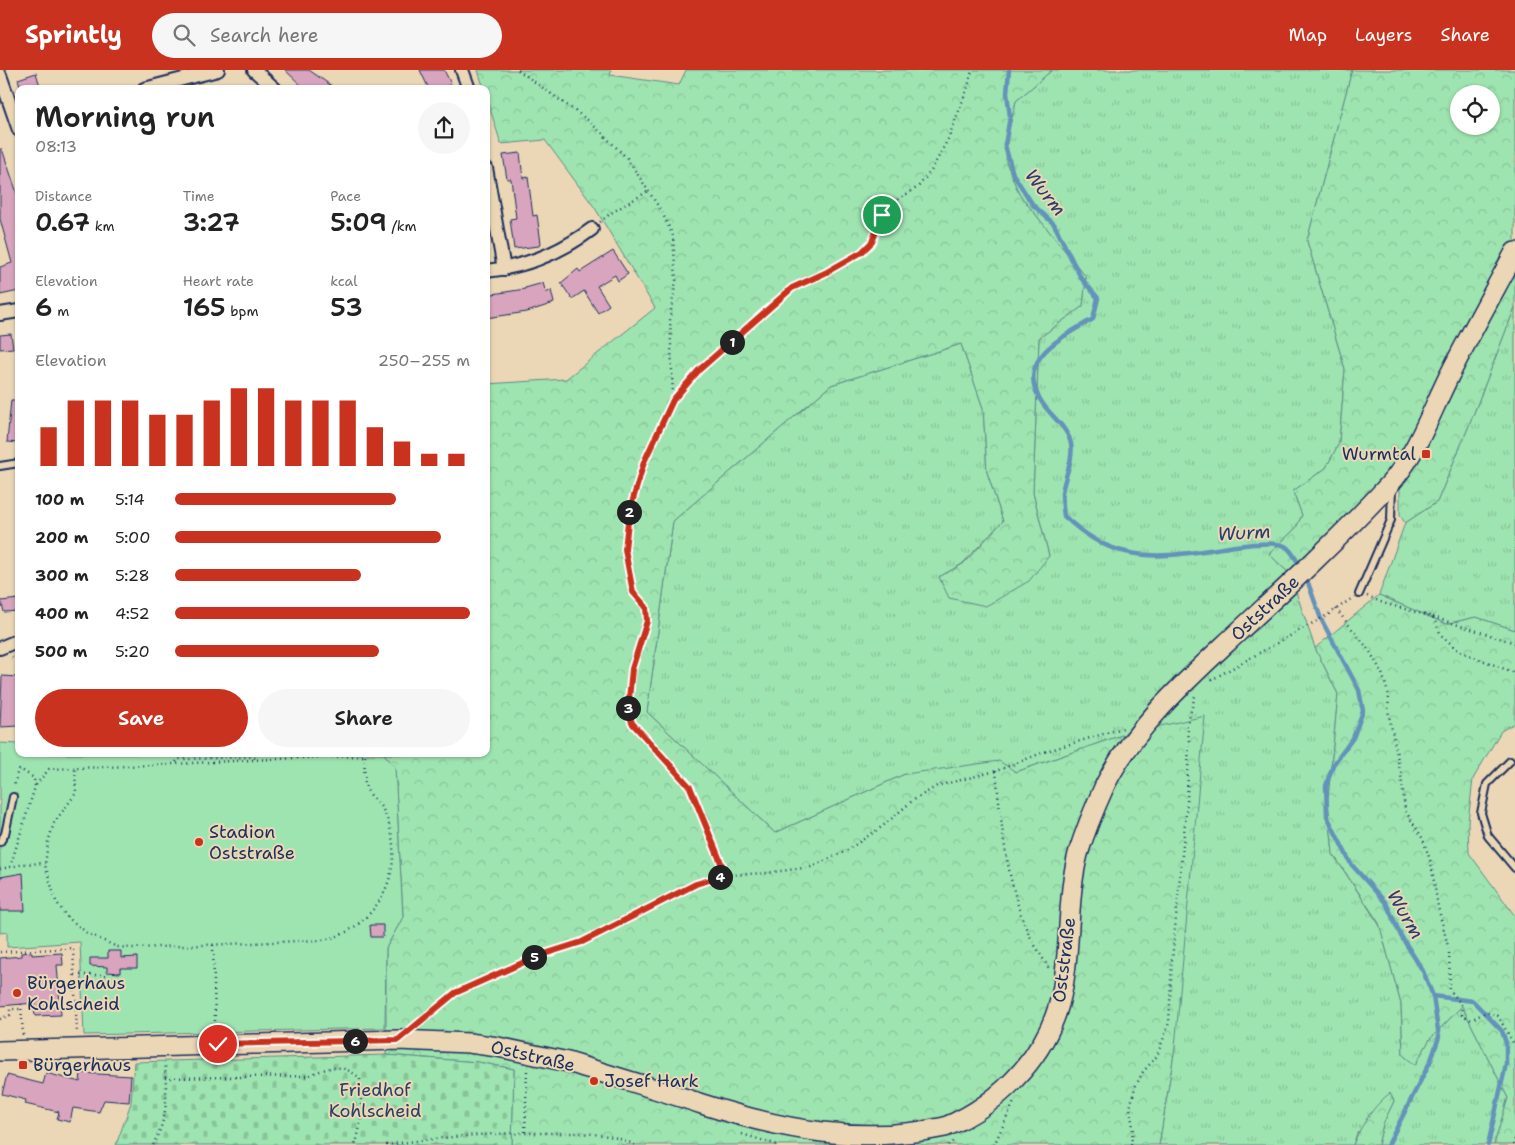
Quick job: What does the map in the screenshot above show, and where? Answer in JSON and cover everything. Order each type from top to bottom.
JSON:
[{"type":"street","points":[[160,85],[218,70]]},
{"type":"street","points":[[254,70],[271,85]]},
{"type":"street","points":[[462,70],[468,85]]},
{"type":"street","points":[[0,76],[15,118]]},
{"type":"street","points":[[490,190],[504,269]]},
{"type":"street","points":[[490,271],[504,269],[551,254],[573,243],[592,229]]},
{"type":"street","name":"Oststraße","points":[[0,1051],[398,1040],[469,1043],[536,1054],[666,1092],[776,1128],[843,1143],[873,1144],[919,1136],[944,1128],[966,1117],[992,1099],[1039,1051],[1056,1017],[1064,986],[1069,919],[1078,856],[1106,783],[1122,757],[1161,709],[1315,560],[1392,482],[1415,446],[1471,332],[1515,252]]},
{"type":"street","points":[[0,314],[15,312]]},
{"type":"street","points":[[0,648],[15,642]]},
{"type":"lane","points":[[0,466],[15,463]]},
{"type":"lane","points":[[1359,594],[1391,520],[1392,482]]},
{"type":"lane","points":[[1510,761],[1487,784],[1480,813],[1488,836],[1515,868]]},
{"type":"lane","points":[[0,842],[4,834],[12,797]]},
{"type":"path","points":[[518,70],[589,121],[627,158],[650,190],[673,236],[676,280],[670,317],[673,400]]},
{"type":"path","points":[[726,875],[690,787],[632,723],[628,709],[632,669],[647,621],[646,607],[633,592],[625,549],[629,513],[644,462],[673,400],[699,370],[792,288],[833,269],[862,252],[872,242],[882,215],[897,200],[918,187],[931,171],[948,139],[968,87],[972,70]]},
{"type":"path","points":[[611,213],[650,190]]},
{"type":"path","points":[[1204,685],[1329,614],[1359,594],[1515,643]]},
{"type":"path","points":[[1336,609],[1368,650],[1382,674],[1389,696],[1388,710],[1401,775],[1405,810],[1423,839],[1431,863],[1438,907],[1449,950],[1450,990],[1461,1004],[1462,1015],[1465,1018],[1472,1020],[1486,1012],[1498,1016],[1515,1046]]},
{"type":"path","points":[[1433,617],[1440,635],[1459,652],[1515,673]]},
{"type":"path","points":[[1131,1145],[1133,1128],[1130,1108],[1136,1086],[1143,1072],[1157,1056],[1169,1022],[1172,960],[1187,802],[1190,739],[1187,725],[1189,712],[1195,702],[1195,690]]},
{"type":"path","points":[[398,1040],[455,993],[538,956],[582,942],[696,884],[726,875],[811,868],[846,850],[883,826],[912,800],[937,786],[996,771],[1047,751],[1132,727]]},
{"type":"path","points":[[176,762],[178,759],[253,757],[257,759]]},
{"type":"path","points":[[10,866],[35,786],[49,769],[159,765],[176,762],[212,763],[257,759],[329,757]]},
{"type":"path","points":[[75,768],[76,793],[54,823],[48,842],[46,863],[51,889],[60,908],[76,925],[99,940],[117,947],[134,948],[322,940],[338,937],[353,928],[375,906],[385,890],[391,874],[394,855],[392,836],[384,812],[366,787],[365,757]]},
{"type":"path","points":[[12,797],[17,772],[20,769],[26,770],[34,778],[35,786]]},
{"type":"path","points":[[996,771],[1008,866],[1024,924],[1051,974],[1064,986]]},
{"type":"path","points":[[0,869],[10,866],[46,863]]},
{"type":"path","points":[[213,945],[216,1021]]},
{"type":"path","points":[[0,952],[73,948],[77,1038]]},
{"type":"path","points":[[75,975],[108,975]]},
{"type":"path","points":[[21,1004],[24,1041]]},
{"type":"path","points":[[0,1019],[10,1015],[10,1009],[22,1009]]},
{"type":"path","points":[[157,1145],[153,1145],[165,1116],[168,1101],[164,1056]]},
{"type":"path","points":[[165,1078],[281,1078],[307,1076],[324,1069],[337,1067],[348,1069],[360,1078],[362,1112],[359,1134],[355,1145]]},
{"type":"path","points":[[524,1132],[526,1074]]},
{"type":"path","points":[[994,1145],[1016,1098]]},
{"type":"path","points":[[386,1145],[444,1137],[524,1132],[604,1135],[635,1145]]},
{"type":"path","points":[[1514,1145],[1515,1137]]},
{"type":"green space","points":[[478,70],[611,70],[610,75],[679,85],[686,70],[1052,70],[1016,101],[1007,137],[1006,162],[1019,194],[1086,277],[1083,306],[1039,338],[1033,493],[1049,556],[1029,581],[986,606],[949,598],[939,577],[963,564],[1003,521],[987,472],[983,408],[961,344],[831,385],[673,521],[647,712],[775,833],[905,774],[999,761],[1016,772],[1125,734],[1205,716],[1175,1047],[1159,1145],[512,1145],[514,1069],[478,1062],[386,1055],[386,948],[403,917],[395,767],[387,757],[490,757],[490,384],[566,379],[655,308],[595,208],[545,140],[501,144],[490,109],[490,85],[483,85]]},
{"type":"green space","points":[[1052,70],[1352,70],[1307,241],[1345,369],[1339,443],[1326,468],[1293,491],[1302,515],[1296,528],[1269,554],[1290,574],[1315,648],[1338,694],[1328,799],[1333,854],[1380,926],[1401,1004],[1403,1055],[1415,1065],[1430,1039],[1462,1006],[1508,1098],[1494,1145],[1378,1145],[1383,1124],[1394,1101],[1357,1133],[1353,1145],[1159,1145],[1175,1047],[1125,734],[1016,772],[905,774],[775,833],[647,712],[673,521],[831,385],[961,344],[983,408],[987,472],[1003,521],[962,564],[939,577],[1049,556],[1033,493],[1039,338],[1083,306],[1086,277],[1019,194],[1006,163],[1007,137],[1016,101]]},
{"type":"green space","points":[[1352,70],[1515,70],[1515,307],[1437,502],[1405,523],[1400,515],[1400,486],[1290,574],[1269,554],[1296,528],[1302,515],[1293,491],[1326,468],[1339,443],[1345,369],[1307,241]]},
{"type":"green space","points":[[1515,307],[1515,630],[1476,617],[1446,624],[1379,595],[1405,523],[1437,502]]},
{"type":"green space","points":[[1379,595],[1446,624],[1476,617],[1515,630],[1515,723],[1501,731],[1473,779],[1468,822],[1469,853],[1515,916],[1515,1145],[1494,1145],[1508,1098],[1462,1006],[1430,1039],[1415,1065],[1403,1055],[1401,1004],[1379,923],[1333,854],[1328,799],[1338,694],[1315,648]]},
{"type":"green space","name":"Stadion Oststraße","points":[[0,743],[15,744],[15,757],[387,757],[395,767],[403,917],[386,948],[385,1028],[84,1035],[80,942],[7,947],[7,932],[0,933]]},
{"type":"green space","name":"Friedhof Kohlscheid","points":[[386,1055],[478,1062],[514,1069],[512,1145],[116,1145],[131,1103],[134,1062]]},
{"type":"green space","points":[[1390,1093],[1394,1101],[1383,1124],[1378,1145],[1353,1145],[1368,1117]]},
{"type":"building","points":[[285,70],[309,70],[330,85],[301,85]]},
{"type":"building","points":[[420,70],[444,70],[451,84],[449,85],[427,85]]},
{"type":"building","points":[[36,73],[40,85],[20,85],[18,79]]},
{"type":"building","points":[[0,149],[2,149],[15,187],[15,292],[0,295],[0,267],[12,263],[0,219]]},
{"type":"building","points":[[520,153],[523,178],[528,177],[533,216],[537,215],[541,243],[539,246],[514,249],[510,219],[516,218],[511,179],[507,179],[503,155]]},
{"type":"building","points":[[613,251],[628,274],[618,281],[615,275],[597,286],[609,305],[598,313],[584,291],[572,299],[561,283],[578,269],[580,272]]},
{"type":"building","points":[[543,283],[546,293],[551,290],[554,303],[527,312],[490,317],[490,294]]},
{"type":"building","points":[[11,334],[13,348],[0,349],[0,335]]},
{"type":"building","points":[[11,400],[15,400],[15,443],[7,442]]},
{"type":"building","points":[[15,599],[15,611],[4,612],[1,601]]},
{"type":"building","points":[[2,676],[15,677],[15,726],[0,727]]},
{"type":"building","points":[[23,873],[25,911],[0,911],[0,877]]},
{"type":"building","points":[[370,925],[383,925],[383,937],[371,937]]},
{"type":"building","points":[[108,951],[121,951],[121,958],[137,957],[137,968],[120,968],[120,973],[107,972],[107,967],[90,966],[90,958],[108,958]]},
{"type":"building","points":[[32,952],[32,955],[62,953],[63,965],[57,965],[61,1015],[35,1016],[34,1003],[0,1006],[0,958],[21,956],[21,953]]},
{"type":"building","points":[[46,1073],[80,1082],[81,1073],[131,1076],[129,1102],[104,1100],[99,1112],[73,1108],[70,1122],[57,1119],[59,1112],[25,1104],[26,1100],[2,1094],[7,1075],[43,1084]]},
{"type":"waterway","name":"Wurm","points":[[1009,70],[1007,93],[1010,117],[1005,145],[1013,174],[1033,205],[1054,224],[1081,278],[1098,298],[1093,319],[1067,334],[1044,352],[1037,363],[1033,375],[1035,388],[1043,404],[1067,433],[1071,444],[1070,462],[1062,493],[1064,516],[1092,538],[1109,547],[1126,552],[1142,555],[1174,555],[1255,544],[1274,544],[1288,548],[1301,568]]},
{"type":"waterway","name":"Wurm","points":[[1306,577],[1321,619],[1359,690],[1363,711],[1353,738],[1333,765],[1326,786],[1327,816],[1351,864],[1386,903],[1401,936],[1423,971],[1433,996],[1439,1037],[1431,1060],[1388,1145]]},
{"type":"waterway","points":[[1433,996],[1473,1001],[1502,1031],[1506,1043],[1506,1064],[1488,1145]]},
{"type":"place","name":"Wurmtal","points":[[1426,454]]},
{"type":"place","name":"Stadion Oststraße","points":[[199,842]]},
{"type":"place","name":"Bürgerhaus Kohlscheid","points":[[17,993]]},
{"type":"place","name":"Bürgerhaus","points":[[23,1065]]},
{"type":"place","name":"Josef Hark","points":[[594,1081]]},
{"type":"route","points":[[218,1044],[398,1040],[455,993],[538,956],[582,942],[696,884],[726,875],[690,787],[632,723],[628,709],[628,693],[632,669],[647,621],[646,607],[633,592],[625,549],[629,513],[644,462],[673,400],[699,370],[792,288],[825,273],[862,252],[872,242],[882,215]]}]
